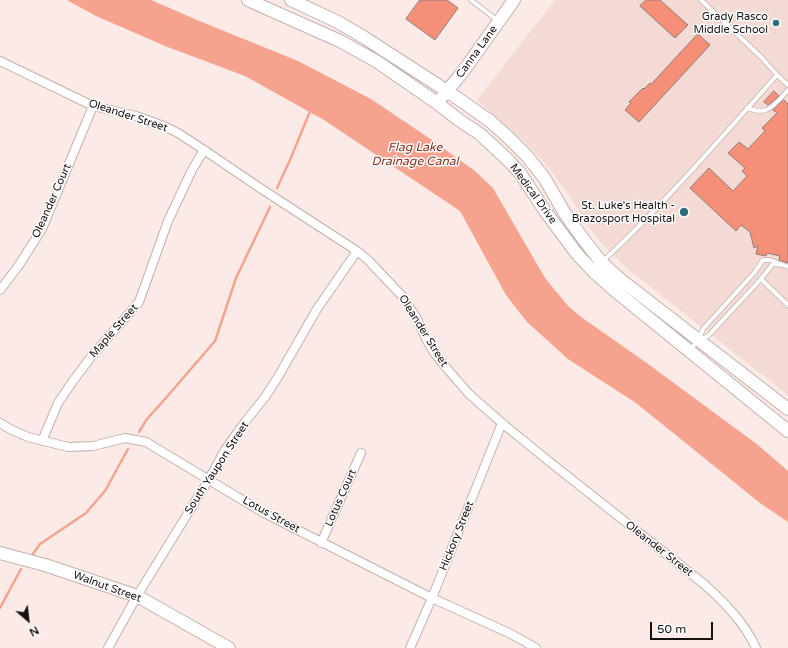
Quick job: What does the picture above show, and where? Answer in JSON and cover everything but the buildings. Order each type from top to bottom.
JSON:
[{"type":"street","name":"Medical Drive","points":[[248,0],[340,41],[376,61],[480,134],[520,173],[563,236],[593,271],[689,351],[787,429]]},
{"type":"street","name":"Medical Drive","points":[[291,0],[338,22],[365,38],[447,91],[490,121],[509,138],[545,179],[564,212],[601,262],[621,280],[699,339],[788,410]]},
{"type":"street","name":"Canna Lane","points":[[437,103],[462,73],[514,0]]},
{"type":"street","name":"Oleander Street","points":[[0,61],[93,106],[136,116],[178,133],[357,251],[368,260],[402,296],[416,317],[435,354],[469,394],[551,463],[719,597],[743,624],[756,648]]},
{"type":"street","name":"Oleander Court","points":[[0,290],[19,265],[42,229],[93,106]]},
{"type":"street","name":"Maple Street","points":[[42,441],[58,403],[73,381],[91,357],[139,302],[164,236],[168,221],[192,170],[204,150]]},
{"type":"street","name":"South Yaupon Street","points":[[108,648],[137,596],[209,479],[225,450],[244,422],[265,398],[317,309],[357,251]]},
{"type":"street","name":"Lotus Street","points":[[0,423],[28,437],[68,447],[93,446],[125,438],[146,442],[264,513],[432,598],[511,634],[536,648]]},
{"type":"street","name":"Hickory Street","points":[[410,648],[432,598],[502,423]]},
{"type":"street","name":"Lotus Court","points":[[321,542],[361,453]]},
{"type":"street","name":"Walnut Street","points":[[0,553],[45,565],[137,596],[229,648]]},
{"type":"lane","points":[[471,0],[499,22]]},
{"type":"lane","points":[[701,0],[788,85]]},
{"type":"lane","points":[[593,271],[666,198],[777,75]]},
{"type":"lane","points":[[747,108],[759,111],[766,110],[788,90]]},
{"type":"lane","points":[[689,351],[699,339],[703,329],[754,274],[763,260],[770,260],[788,267]]},
{"type":"lane","points":[[699,339],[708,336],[774,264],[783,264]]},
{"type":"lane","points":[[761,279],[788,305]]},
{"type":"shaded area","name":"St. Luke's Health - Brazosport Hospital","points":[[555,0],[788,0],[788,395],[629,270],[604,246],[591,230],[569,195],[548,167],[524,141],[477,100]]},
{"type":"water","name":"Flag Lake Drainage Canal","points":[[67,0],[151,0],[298,61],[371,99],[475,171],[493,188],[545,278],[569,307],[758,445],[788,471],[788,522],[760,503],[636,403],[568,359],[527,322],[506,295],[460,211],[324,120],[245,76],[165,46],[96,16]]},
{"type":"waterway","points":[[277,188],[311,109]]},
{"type":"waterway","points":[[139,432],[147,419],[215,341],[236,278],[270,207]]},
{"type":"waterway","points":[[33,554],[40,544],[86,513],[105,491],[128,449]]},
{"type":"waterway","points":[[0,608],[21,569]]},
{"type":"place","name":"Grady Rasco Middle School","points":[[776,23]]},
{"type":"place","name":"St. Luke's Health - Brazosport Hospital","points":[[684,212]]}]
